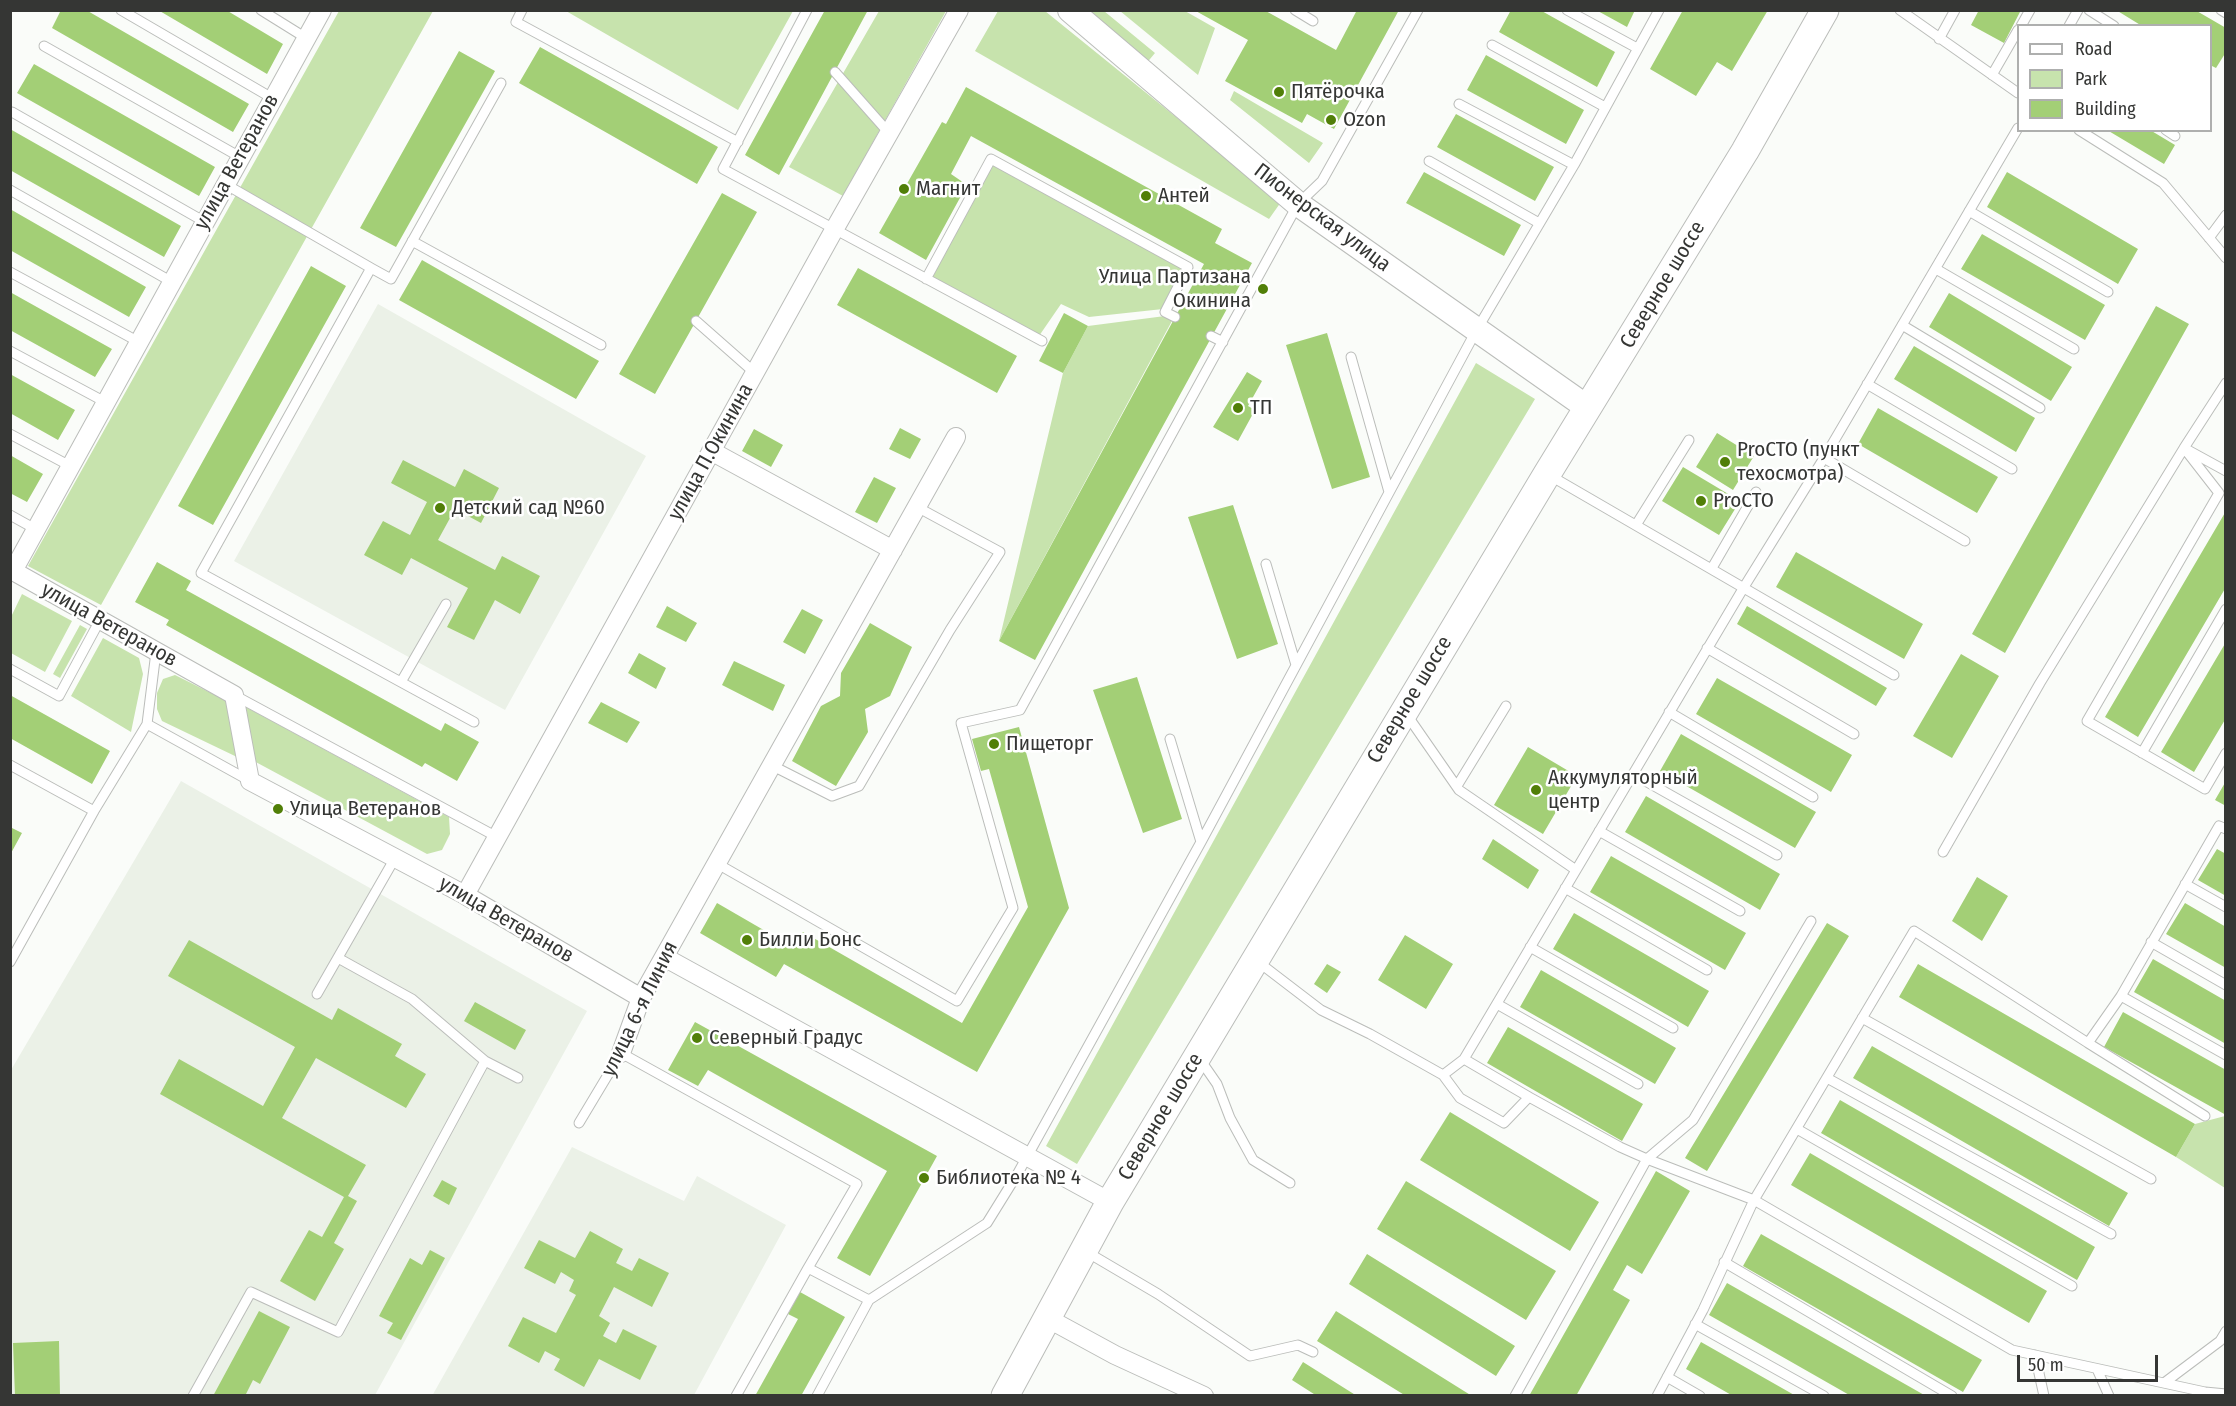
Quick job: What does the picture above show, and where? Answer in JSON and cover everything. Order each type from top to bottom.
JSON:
[{"type":"main road","name":"Северное шоссе","points":[[1005,1395],[1110,1202],[1404,710],[1745,151],[1826,10]]},
{"type":"street","name":"улица Ветеранов","points":[[234,695],[12,573],[322,10]]},
{"type":"street","name":"улица П.Окинина","points":[[465,895],[754,373],[959,10]]},
{"type":"street","name":"Пионерская улица","points":[[1070,10],[1298,204],[1588,408]]},
{"type":"street","name":"улица 6-я Линия","points":[[621,1053],[641,998],[956,437]]},
{"type":"street","points":[[711,451],[893,550]]},
{"type":"street","points":[[234,695],[250,781]]},
{"type":"street","name":"улица Ветеранов","points":[[250,781],[465,895],[641,998]]},
{"type":"street","points":[[664,957],[1110,1202]]},
{"type":"street","points":[[1047,1318],[1115,1355],[1204,1395]]},
{"type":"lane","points":[[121,10],[272,98]]},
{"type":"lane","points":[[261,10],[306,38]]},
{"type":"lane","points":[[522,10],[516,22],[738,142]]},
{"type":"lane","points":[[807,10],[723,169],[1042,340]]},
{"type":"lane","points":[[1295,10],[1313,21]]},
{"type":"lane","points":[[716,863],[957,1001],[1013,908],[961,723],[1020,710],[1298,204],[1322,181],[1418,10]]},
{"type":"lane","points":[[1568,10],[1637,48]]},
{"type":"lane","points":[[817,1395],[869,1300],[987,1223],[1027,1156],[1201,842],[1476,331],[1574,165],[1659,10]]},
{"type":"lane","points":[[1900,10],[2017,92]]},
{"type":"lane","points":[[1939,39],[1955,10]]},
{"type":"lane","points":[[2022,24],[2030,10]]},
{"type":"lane","points":[[2070,24],[2078,10]]},
{"type":"lane","points":[[2089,10],[2111,24]]},
{"type":"lane","points":[[2221,10],[2226,13]]},
{"type":"lane","points":[[1992,75],[2017,33]]},
{"type":"lane","points":[[44,45],[240,157]]},
{"type":"lane","points":[[1492,45],[1605,107]]},
{"type":"lane","points":[[835,72],[889,133]]},
{"type":"lane","points":[[225,184],[391,279],[501,82]]},
{"type":"lane","points":[[1459,104],[1574,165]]},
{"type":"lane","points":[[12,112],[205,222]]},
{"type":"lane","points":[[1443,1075],[1464,1059],[2017,131]]},
{"type":"lane","points":[[2082,132],[2163,183],[2226,258]]},
{"type":"lane","points":[[926,279],[991,159],[1188,267],[1165,312],[1175,317]]},
{"type":"lane","points":[[1429,161],[1539,223]]},
{"type":"lane","points":[[10,190],[172,282]]},
{"type":"lane","points":[[1969,212],[2108,292]]},
{"type":"lane","points":[[2209,237],[2226,215]]},
{"type":"lane","points":[[412,241],[602,345]]},
{"type":"lane","points":[[371,268],[201,573],[474,722]]},
{"type":"lane","points":[[1936,269],[2074,349]]},
{"type":"lane","points":[[10,272],[139,342]]},
{"type":"lane","points":[[696,321],[754,373]]},
{"type":"lane","points":[[1902,325],[2040,408]]},
{"type":"lane","points":[[1211,336],[1223,342]]},
{"type":"lane","points":[[10,351],[107,403]]},
{"type":"lane","points":[[1352,357],[1389,492]]},
{"type":"lane","points":[[1943,852],[2040,683],[2226,383]]},
{"type":"lane","points":[[1867,384],[2012,469]]},
{"type":"lane","points":[[10,434],[72,467]]},
{"type":"lane","points":[[1636,525],[1689,440]]},
{"type":"lane","points":[[2184,448],[2226,471]]},
{"type":"lane","points":[[2184,448],[2219,493],[2087,721],[2205,789],[2226,753]]},
{"type":"lane","points":[[1824,458],[1965,541]]},
{"type":"lane","points":[[1547,474],[1894,675]]},
{"type":"lane","points":[[1712,568],[1756,492]]},
{"type":"lane","points":[[771,765],[832,796],[859,786],[950,630],[1000,552],[917,507]]},
{"type":"lane","points":[[10,515],[37,530]]},
{"type":"lane","points":[[1266,564],[1296,665]]},
{"type":"lane","points":[[401,682],[446,604]]},
{"type":"lane","points":[[2142,753],[2226,609]]},
{"type":"lane","points":[[10,669],[59,696],[100,620]]},
{"type":"lane","points":[[1707,648],[1854,734]]},
{"type":"lane","points":[[10,962],[94,811],[147,724],[156,652]]},
{"type":"lane","points":[[234,695],[497,837]]},
{"type":"lane","points":[[1456,786],[1506,706]]},
{"type":"lane","points":[[1404,710],[1456,786],[1576,870]]},
{"type":"lane","points":[[1669,712],[1813,797]]},
{"type":"lane","points":[[147,724],[250,781]]},
{"type":"lane","points":[[1170,739],[1201,842]]},
{"type":"lane","points":[[10,765],[94,811]]},
{"type":"lane","points":[[1633,774],[1777,855]]},
{"type":"lane","points":[[2088,1043],[2121,996],[2219,826],[2226,830]]},
{"type":"lane","points":[[1599,831],[1740,911]]},
{"type":"lane","points":[[317,994],[395,858]]},
{"type":"lane","points":[[2185,884],[2226,907]]},
{"type":"lane","points":[[1565,888],[1707,969]]},
{"type":"lane","points":[[1515,1395],[1647,1159],[1693,1120],[1811,921]]},
{"type":"lane","points":[[1657,1395],[1695,1324],[1754,1200],[1914,931],[2205,1116]]},
{"type":"lane","points":[[2151,942],[2226,985]]},
{"type":"lane","points":[[1530,947],[1673,1028]]},
{"type":"lane","points":[[338,958],[412,999],[485,1061],[518,1078]]},
{"type":"lane","points":[[1255,959],[1321,1010],[1370,1034],[1443,1075],[1460,1098],[1504,1123],[1529,1096]]},
{"type":"lane","points":[[2121,996],[2226,1055]]},
{"type":"lane","points":[[1497,1004],[1638,1084]]},
{"type":"lane","points":[[1863,1018],[2151,1179]]},
{"type":"lane","points":[[621,1053],[857,1184],[736,1395]]},
{"type":"lane","name":"улица 6-я Линия","points":[[579,1123],[621,1053]]},
{"type":"lane","points":[[1197,1056],[1217,1084],[1230,1118],[1253,1160],[1290,1183]]},
{"type":"lane","points":[[1464,1059],[1620,1147],[1754,1200],[2012,1350],[2226,1394]]},
{"type":"lane","points":[[193,1395],[251,1292],[338,1332],[485,1061]]},
{"type":"lane","points":[[1827,1078],[2111,1234]]},
{"type":"lane","points":[[1797,1129],[2072,1286]]},
{"type":"lane","points":[[1084,1250],[1158,1294],[1250,1356],[1298,1345],[1313,1352]]},
{"type":"lane","points":[[1724,1262],[1952,1395]]},
{"type":"lane","points":[[808,1268],[869,1300]]},
{"type":"lane","points":[[1695,1324],[1824,1395]]},
{"type":"lane","points":[[2164,1383],[2220,1341],[2226,1332]]},
{"type":"lane","points":[[2035,1355],[2044,1395]]},
{"type":"lane","points":[[2097,1369],[2109,1395]]},
{"type":"lane","points":[[1667,1377],[1700,1395]]},
{"type":"shaded area","name":"Детский сад №60","points":[[378,304],[646,456],[505,710],[234,561]]},
{"type":"shaded area","points":[[181,781],[587,1011],[375,1395],[11,1396],[11,1070]]},
{"type":"shaded area","points":[[572,1147],[684,1201],[697,1176],[786,1225],[694,1395],[432,1396]]},
{"type":"green space","points":[[793,10],[738,110],[566,11]]},
{"type":"green space","points":[[339,11],[433,11],[101,605],[28,566]]},
{"type":"green space","points":[[879,11],[946,11],[843,196],[789,167]]},
{"type":"green space","points":[[998,11],[1045,11],[1281,202],[1269,219],[975,51]]},
{"type":"green space","points":[[1080,11],[1104,11],[1155,53],[1145,65]]},
{"type":"green space","points":[[1120,11],[1185,11],[1215,28],[1198,75]]},
{"type":"green space","points":[[1234,91],[1323,143],[1309,163],[1230,100]]},
{"type":"green space","points":[[992,164],[1185,269],[1163,309],[1089,317],[1061,304],[1039,336],[930,278]]},
{"type":"green space","points":[[1165,316],[1173,319],[999,641],[1063,373],[1088,326]]},
{"type":"green space","points":[[1476,363],[1535,399],[1077,1164],[1046,1146]]},
{"type":"green space","points":[[22,594],[72,621],[45,672],[11,653],[11,617]]},
{"type":"green space","points":[[80,625],[87,629],[60,678],[53,674]]},
{"type":"green space","points":[[103,638],[139,658],[143,674],[131,732],[71,696]]},
{"type":"green space","points":[[175,675],[227,701],[237,757],[162,721],[157,709],[157,693],[163,679]]},
{"type":"green space","points":[[244,706],[449,817],[450,834],[442,850],[427,854],[252,760]]},
{"type":"green space","points":[[2226,1116],[2225,1188],[2176,1157],[2195,1124]]},
{"type":"building","points":[[61,10],[86,10],[249,104],[233,132],[52,28]]},
{"type":"building","points":[[158,10],[226,10],[283,44],[267,74]]},
{"type":"building","points":[[825,10],[868,10],[779,175],[745,155]]},
{"type":"building","points":[[1194,10],[1264,10],[1336,50],[1357,10],[1399,10],[1334,129],[1307,114],[1302,123],[1225,81],[1248,40]]},
{"type":"building","points":[[1511,10],[1540,10],[1615,52],[1597,87],[1499,32]]},
{"type":"building","points":[[1596,10],[1635,10],[1627,27]]},
{"type":"building","points":[[1683,10],[1768,10],[1732,71],[1717,62],[1696,96],[1650,69]]},
{"type":"building","points":[[1979,10],[2021,10],[2004,43],[1971,25]]},
{"type":"building","points":[[2116,10],[2195,10],[2226,28],[2226,52],[2216,68],[2212,66],[2212,24],[2139,24]]},
{"type":"building","points":[[540,47],[718,147],[697,184],[519,83]]},
{"type":"building","points":[[459,51],[495,71],[396,247],[360,228]]},
{"type":"building","points":[[1486,55],[1584,110],[1566,144],[1467,90]]},
{"type":"building","points":[[34,64],[215,167],[199,196],[17,93]]},
{"type":"building","points":[[966,87],[1222,229],[1215,243],[1252,263],[1035,660],[999,641],[1204,264],[971,136],[951,174],[967,185],[926,260],[879,233],[942,122],[946,124]]},
{"type":"building","points":[[1456,114],[1554,167],[1535,201],[1437,147]]},
{"type":"building","points":[[10,129],[181,226],[164,257],[10,170]]},
{"type":"building","points":[[2110,132],[2153,132],[2175,145],[2164,164]]},
{"type":"building","points":[[1424,172],[1521,225],[1504,256],[1406,203]]},
{"type":"building","points":[[2007,172],[2138,249],[2118,284],[1987,207]]},
{"type":"building","points":[[722,193],[757,212],[655,394],[619,374]]},
{"type":"building","points":[[10,209],[146,287],[129,317],[10,250]]},
{"type":"building","points":[[1982,234],[2105,305],[2085,340],[1961,269]]},
{"type":"building","points":[[422,260],[599,361],[576,399],[399,300]]},
{"type":"building","points":[[311,266],[346,286],[213,525],[178,506]]},
{"type":"building","points":[[858,268],[1017,356],[997,393],[837,305]]},
{"type":"building","points":[[10,292],[112,349],[95,377],[10,330]]},
{"type":"building","points":[[1949,293],[2072,367],[2051,401],[1929,327]]},
{"type":"building","points":[[2156,306],[2189,324],[2005,653],[1972,634]]},
{"type":"building","points":[[1064,313],[1088,326],[1063,373],[1039,361]]},
{"type":"building","points":[[1327,333],[1370,477],[1332,489],[1286,345]]},
{"type":"building","points":[[1914,346],[2035,418],[2016,452],[1894,379]]},
{"type":"building","name":"ТП","points":[[1247,372],[1262,381],[1248,406],[1255,410],[1238,441],[1213,427]]},
{"type":"building","points":[[10,374],[75,410],[58,440],[10,413]]},
{"type":"building","points":[[1878,408],[1998,477],[1977,513],[1858,444]]},
{"type":"building","points":[[900,428],[921,439],[910,459],[889,449]]},
{"type":"building","points":[[754,429],[783,445],[771,467],[742,451]]},
{"type":"building","name":"ProСТО (пункт техосмотра)","points":[[1717,433],[1754,456],[1733,490],[1696,467]]},
{"type":"building","points":[[10,455],[43,474],[27,502],[10,493]]},
{"type":"building","points":[[403,460],[455,487],[464,469],[499,488],[481,523],[455,509],[438,540],[495,570],[502,556],[540,576],[520,614],[495,600],[474,640],[447,627],[468,588],[411,558],[402,575],[364,555],[383,521],[410,535],[427,502],[391,483]]},
{"type":"building","name":"ProСТО","points":[[1683,467],[1740,501],[1719,535],[1662,501]]},
{"type":"building","points":[[874,477],[896,488],[877,523],[855,512]]},
{"type":"building","points":[[1233,505],[1278,644],[1237,659],[1188,517]]},
{"type":"building","points":[[2226,511],[2226,587],[2138,737],[2105,717]]},
{"type":"building","points":[[1796,552],[1923,624],[1904,659],[1776,587]]},
{"type":"building","points":[[157,562],[191,581],[186,590],[441,731],[445,723],[479,742],[457,781],[425,763],[422,767],[166,625],[169,620],[135,602]]},
{"type":"building","points":[[667,606],[697,623],[686,642],[656,627]]},
{"type":"building","points":[[1747,606],[1887,688],[1876,706],[1737,624]]},
{"type":"building","points":[[802,609],[823,620],[805,654],[783,642]]},
{"type":"building","points":[[870,623],[912,647],[890,696],[865,709],[868,732],[836,786],[792,761],[821,706],[840,696],[841,673]]},
{"type":"building","points":[[2226,642],[2226,718],[2194,772],[2161,752]]},
{"type":"building","points":[[639,653],[666,668],[656,689],[628,673]]},
{"type":"building","points":[[1961,654],[1999,676],[1952,758],[1913,736]]},
{"type":"building","points":[[734,661],[785,685],[773,711],[722,685]]},
{"type":"building","points":[[1137,677],[1182,819],[1143,833],[1093,690]]},
{"type":"building","points":[[1717,678],[1852,755],[1831,792],[1696,714]]},
{"type":"building","points":[[10,695],[110,751],[92,784],[10,738]]},
{"type":"building","points":[[601,702],[640,722],[627,743],[588,723]]},
{"type":"building","points":[[1019,727],[1069,908],[977,1072],[784,964],[776,977],[700,933],[717,903],[793,947],[803,932],[962,1023],[1028,907],[989,769],[981,771],[972,739]]},
{"type":"building","points":[[1681,734],[1816,812],[1795,848],[1660,771]]},
{"type":"building","points":[[1528,747],[1577,776],[1543,834],[1494,805]]},
{"type":"building","points":[[2226,781],[2226,806],[2215,800]]},
{"type":"building","points":[[1646,796],[1780,874],[1760,910],[1625,832]]},
{"type":"building","points":[[10,827],[22,833],[10,855]]},
{"type":"building","points":[[1493,839],[1539,870],[1528,889],[1482,859]]},
{"type":"building","points":[[2217,849],[2226,854],[2226,896],[2198,880]]},
{"type":"building","points":[[1611,856],[1746,933],[1725,970],[1590,892]]},
{"type":"building","points":[[1977,877],[2008,896],[1982,941],[1952,921]]},
{"type":"building","points":[[2185,903],[2226,927],[2226,968],[2166,934]]},
{"type":"building","points":[[1574,913],[1709,991],[1688,1027],[1553,949]]},
{"type":"building","points":[[1827,923],[1849,936],[1707,1171],[1685,1158]]},
{"type":"building","points":[[1405,935],[1453,964],[1426,1009],[1378,980]]},
{"type":"building","points":[[189,940],[332,1020],[338,1008],[402,1044],[395,1056],[426,1074],[406,1108],[316,1058],[282,1118],[366,1165],[348,1196],[357,1201],[334,1243],[344,1249],[315,1301],[280,1281],[309,1230],[322,1237],[344,1197],[160,1094],[179,1059],[263,1106],[295,1047],[168,976]]},
{"type":"building","points":[[2153,959],[2226,1001],[2226,1044],[2134,992]]},
{"type":"building","points":[[1327,964],[1341,972],[1327,993],[1314,984]]},
{"type":"building","points":[[1918,964],[2195,1124],[2176,1157],[1899,997]]},
{"type":"building","points":[[1541,970],[1676,1048],[1655,1084],[1520,1007]]},
{"type":"building","points":[[475,1002],[526,1030],[515,1050],[464,1021]]},
{"type":"building","points":[[2123,1012],[2226,1070],[2226,1115],[2104,1047]]},
{"type":"building","points":[[695,1022],[937,1156],[870,1276],[837,1258],[887,1171],[708,1070],[698,1086],[668,1070]]},
{"type":"building","points":[[1508,1027],[1643,1104],[1622,1141],[1487,1063]]},
{"type":"building","points":[[1872,1046],[2128,1193],[2109,1226],[1853,1078]]},
{"type":"building","points":[[1840,1100],[2095,1247],[2077,1280],[1821,1133]]},
{"type":"building","points":[[1450,1112],[1599,1202],[1570,1251],[1420,1160]]},
{"type":"building","points":[[1810,1153],[2047,1291],[2029,1323],[1791,1185]]},
{"type":"building","points":[[1656,1171],[1690,1191],[1642,1274],[1627,1265],[1613,1290],[1630,1300],[1576,1396],[1529,1396]]},
{"type":"building","points":[[442,1180],[457,1188],[449,1205],[433,1196]]},
{"type":"building","points":[[1406,1181],[1556,1271],[1526,1320],[1377,1229]]},
{"type":"building","points":[[590,1231],[623,1249],[616,1263],[632,1271],[639,1258],[669,1273],[652,1307],[614,1287],[599,1316],[610,1323],[603,1336],[616,1343],[623,1329],[657,1346],[640,1380],[599,1359],[584,1387],[554,1370],[560,1359],[545,1351],[539,1363],[508,1346],[523,1317],[556,1333],[576,1295],[569,1291],[574,1280],[561,1272],[555,1284],[524,1268],[539,1240],[575,1258]]},
{"type":"building","points":[[1761,1234],[1982,1360],[1963,1392],[1743,1266]]},
{"type":"building","points":[[430,1250],[445,1258],[401,1340],[387,1333],[393,1323],[379,1316],[410,1258],[422,1265]]},
{"type":"building","points":[[1367,1254],[1515,1346],[1496,1376],[1349,1284]]},
{"type":"building","points":[[1727,1283],[1926,1396],[1851,1396],[1709,1315]]},
{"type":"building","points":[[800,1292],[845,1317],[801,1396],[755,1396],[798,1319],[788,1314]]},
{"type":"building","points":[[259,1311],[290,1327],[260,1384],[253,1380],[245,1396],[213,1396]]},
{"type":"building","points":[[1336,1311],[1472,1396],[1406,1396],[1317,1341]]},
{"type":"building","points":[[59,1341],[60,1396],[15,1396],[13,1343]]},
{"type":"building","points":[[1701,1342],[1796,1396],[1733,1396],[1686,1369]]},
{"type":"building","points":[[1303,1362],[1357,1396],[1317,1396],[1292,1380]]},
{"type":"place","name":"Пятёрочка","points":[[1279,92]]},
{"type":"place","name":"Ozon","points":[[1331,120]]},
{"type":"place","name":"Магнит","points":[[904,189]]},
{"type":"place","name":"Антей","points":[[1146,196]]},
{"type":"place","name":"Улица Партизана Окинина","points":[[1263,289]]},
{"type":"place","name":"ТП","points":[[1238,408]]},
{"type":"place","name":"ProСТО (пункт техосмотра)","points":[[1725,462]]},
{"type":"place","name":"ProСТО","points":[[1701,501]]},
{"type":"place","name":"Детский сад №60","points":[[440,508]]},
{"type":"place","name":"Пищеторг","points":[[994,744]]},
{"type":"place","name":"Аккумуляторный центр","points":[[1536,790]]},
{"type":"place","name":"Улица Ветеранов","points":[[278,809]]},
{"type":"place","name":"Билли Бонс","points":[[747,940]]},
{"type":"place","name":"Северный Градус","points":[[697,1038]]},
{"type":"place","name":"Библиотека № 4","points":[[924,1178]]}]
